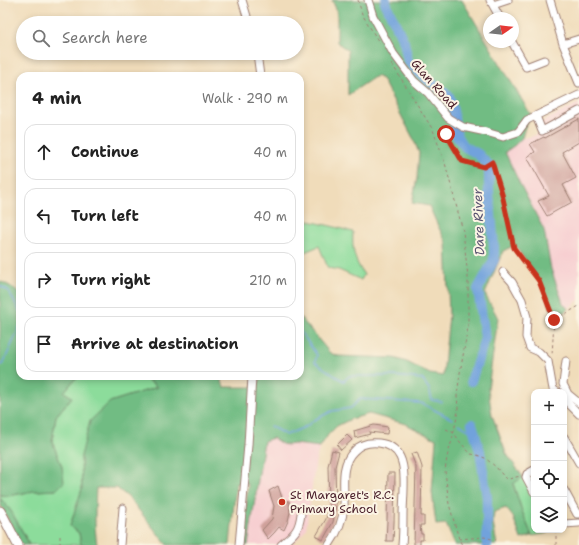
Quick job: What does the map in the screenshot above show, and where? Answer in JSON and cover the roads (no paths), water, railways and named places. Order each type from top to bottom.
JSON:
[{"type":"main road","points":[[0,511],[18,545]]},
{"type":"street","points":[[242,0],[248,16]]},
{"type":"street","name":"Glan Road","points":[[368,0],[373,16],[393,52],[414,81],[428,93],[448,118],[464,127],[503,137],[518,132],[527,120],[579,95]]},
{"type":"street","points":[[497,12],[492,3],[508,0]]},
{"type":"street","points":[[550,0],[563,44],[579,83]]},
{"type":"street","points":[[563,44],[579,39]]},
{"type":"street","points":[[515,48],[526,67],[544,60]]},
{"type":"street","points":[[258,60],[259,72]]},
{"type":"street","points":[[536,116],[542,131],[579,111]]},
{"type":"street","points":[[503,272],[512,282],[522,300],[527,317],[526,337],[530,348],[539,352],[548,361],[553,389]]},
{"type":"street","points":[[566,360],[563,384],[568,394],[579,403]]},
{"type":"street","points":[[239,545],[252,380]]},
{"type":"street","points":[[567,402],[578,412]]},
{"type":"street","points":[[329,545],[334,539],[341,522],[344,507],[344,469],[347,460],[353,451],[363,444],[373,442],[385,443],[395,449],[404,467],[402,545]]},
{"type":"street","points":[[567,442],[579,464]]},
{"type":"street","points":[[531,472],[527,474],[526,477],[531,487]]},
{"type":"street","points":[[567,496],[577,514],[579,514]]},
{"type":"street","points":[[120,545],[123,508]]},
{"type":"street","points":[[281,545],[296,532],[300,525],[301,514]]},
{"type":"street","points":[[567,524],[579,523]]},
{"type":"waterway","name":"Dare River","points":[[386,0],[385,2],[404,42],[408,61],[421,75],[449,96],[457,137],[465,147],[478,154],[489,166],[489,192],[494,260],[478,289],[485,338],[471,381]]},
{"type":"waterway","points":[[0,286],[8,290],[16,305]]},
{"type":"waterway","points":[[0,365],[3,364],[16,335]]},
{"type":"waterway","points":[[304,337],[317,355],[315,362],[344,381],[349,376],[394,376],[422,379],[429,389],[432,400],[442,402]]},
{"type":"waterway","points":[[270,426],[286,435],[307,426],[314,420],[332,411],[351,408],[360,399],[421,403],[452,419]]},
{"type":"waterway","points":[[459,424],[475,434]]},
{"type":"waterway","name":"Dare River","points":[[472,424],[480,451],[487,498],[487,545]]},
{"type":"place","name":"St Margaret's R.C. Primary School","points":[[282,502]]}]
